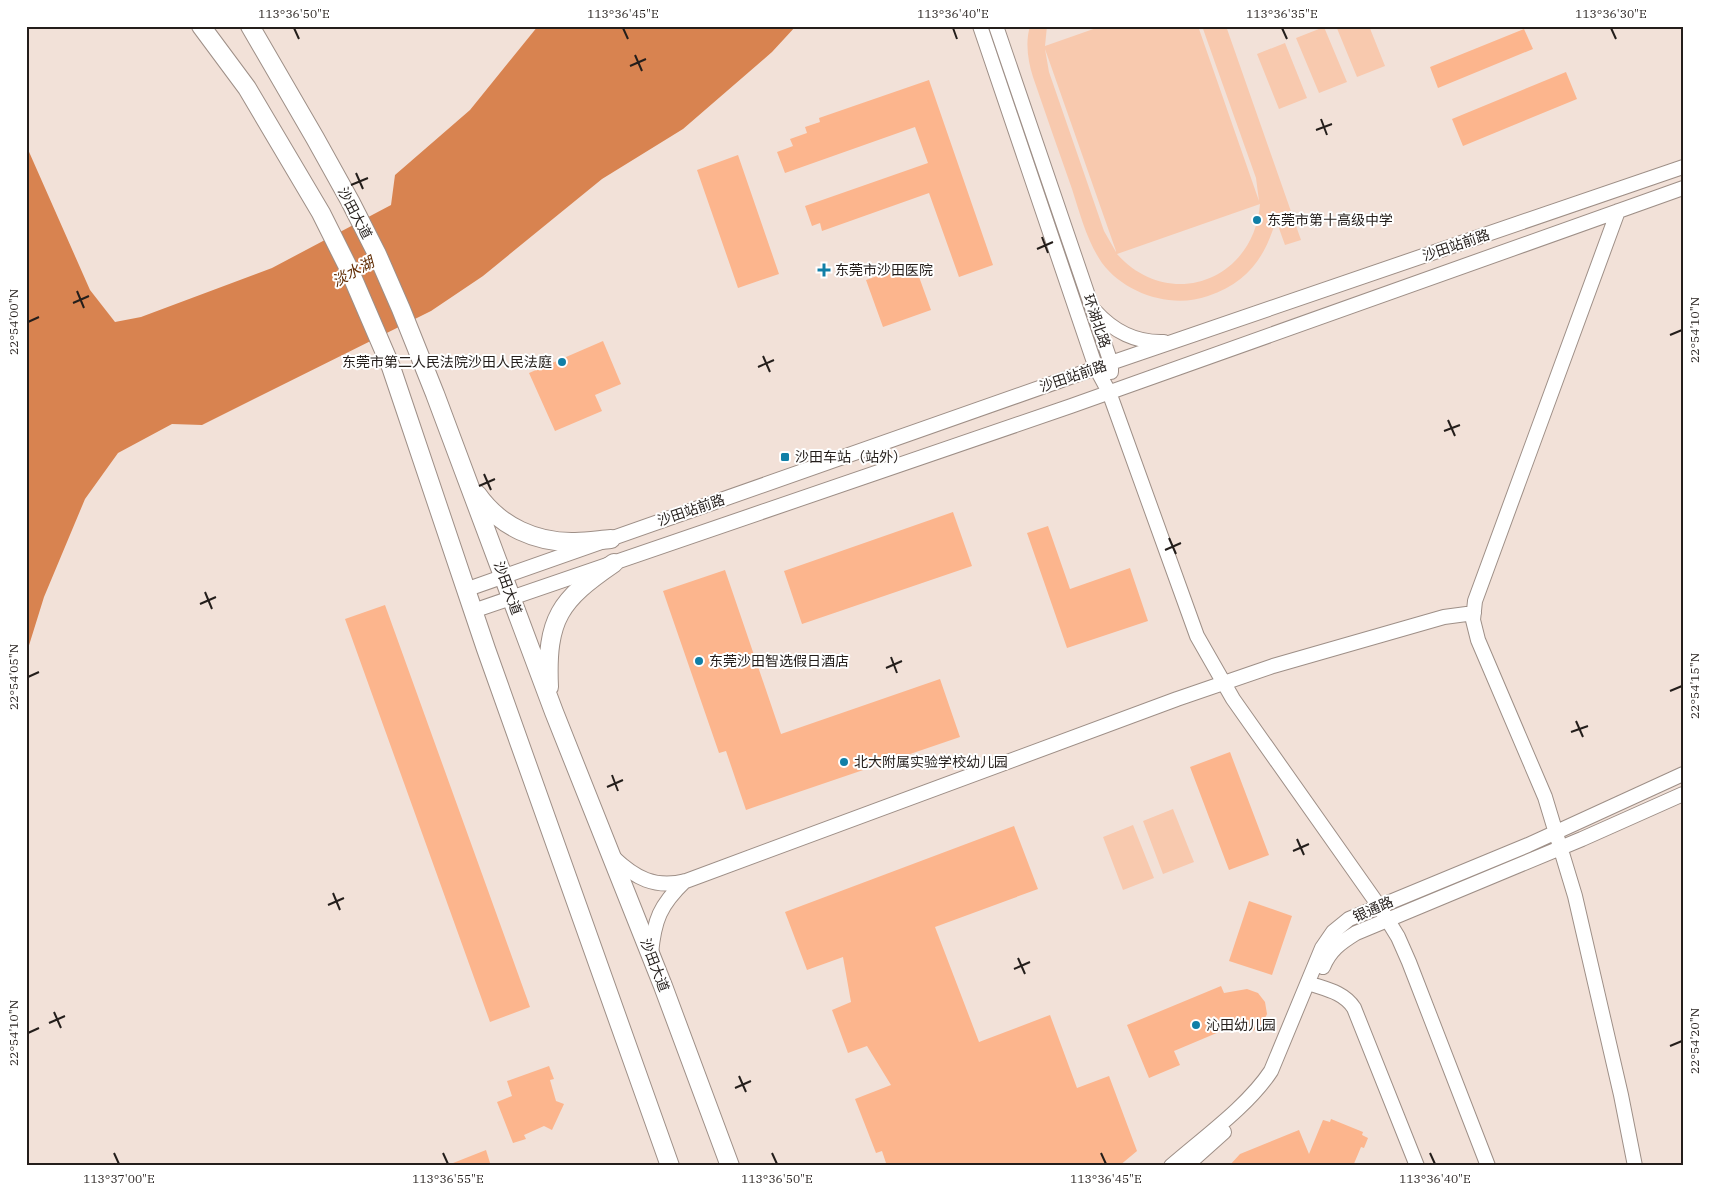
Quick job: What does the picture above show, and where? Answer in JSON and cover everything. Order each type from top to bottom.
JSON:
[{"type":"main road","points":[[201,26],[247,88],[321,214],[348,267],[391,367],[465,590],[670,1166]]},
{"type":"main road","name":"沙田大道","points":[[250,26],[350,201],[377,254],[420,356],[554,712],[651,955],[730,1166]]},
{"type":"main road","points":[[467,480],[481,500],[500,518],[521,532],[545,540],[576,542],[610,539]]},
{"type":"main road","points":[[554,712],[549,670],[553,631],[560,611],[585,583],[614,563]]},
{"type":"street","name":"环湖北路","points":[[980,26],[1096,368],[1109,392]]},
{"type":"street","name":"环湖北路","points":[[996,26],[1111,363],[1109,392]]},
{"type":"street","name":"沙田站前路","points":[[465,590],[1096,368],[1683,167]]},
{"type":"street","name":"沙田站前路","points":[[473,611],[1109,392],[1683,188]]},
{"type":"street","points":[[1618,211],[1475,601],[1474,620],[1478,640],[1544,797],[1575,896],[1621,1095],[1635,1166]]},
{"type":"street","points":[[1092,307],[1104,321],[1120,332],[1137,339],[1156,342],[1175,341]]},
{"type":"street","points":[[1109,392],[1197,636],[1223,683],[1388,919],[1409,962],[1488,1166]]},
{"type":"street","points":[[612,856],[629,872],[643,880],[673,884],[686,881],[1223,683],[1359,641],[1444,618],[1474,613]]},
{"type":"street","name":"银通路","points":[[1186,1166],[1269,1091],[1279,1074],[1312,984],[1322,948],[1333,932],[1349,919],[1556,832],[1683,774]]},
{"type":"street","name":"银通路","points":[[1170,1166],[1250,1098],[1263,1084],[1312,984],[1329,954],[1337,946],[1356,933],[1560,848],[1683,794]]},
{"type":"street","points":[[651,955],[657,918],[666,902],[686,881]]},
{"type":"street","points":[[1312,984],[1343,996],[1349,1000],[1354,1008],[1417,1166]]},
{"type":"shaded area","points":[[1030,26],[1047,26],[1045,46],[1102,26],[1198,26],[1259,201],[1256,178],[1202,26],[1226,26],[1301,240],[1285,245],[1276,220],[1272,234],[1260,257],[1244,276],[1222,291],[1194,300],[1179,301],[1150,296],[1123,283],[1102,263],[1084,227],[1031,71],[1028,52]],"holes":[[[1045,49],[1116,251],[1116,252],[1104,231],[1049,72]],[[1260,204],[1254,231],[1242,252],[1226,269],[1206,280],[1184,284],[1160,281],[1138,272],[1117,254]]]},
{"type":"shaded area","points":[[1336,26],[1369,26],[1385,66],[1357,77]]},
{"type":"shaded area","points":[[1324,27],[1347,82],[1319,93],[1296,38]]},
{"type":"shaded area","points":[[1285,43],[1307,98],[1279,109],[1257,54]]},
{"type":"shaded area","points":[[1173,809],[1194,862],[1163,874],[1143,821]]},
{"type":"shaded area","points":[[1133,825],[1154,878],[1123,890],[1103,837]]},
{"type":"water","name":"淡水湖","points":[[538,26],[796,26],[772,52],[683,129],[602,179],[483,276],[431,311],[202,425],[172,424],[118,453],[85,499],[44,597],[26,655],[26,145],[90,290],[115,322],[141,317],[272,268],[391,205],[395,175],[470,110]]},
{"type":"building","points":[[1524,29],[1533,49],[1438,88],[1430,67]]},
{"type":"building","points":[[1566,72],[1577,99],[1463,146],[1452,119]]},
{"type":"building","points":[[929,80],[993,265],[959,277],[929,193],[822,231],[820,223],[812,226],[805,206],[928,163],[915,127],[785,173],[777,152],[793,146],[790,139],[807,133],[805,127],[820,122],[819,118]]},
{"type":"building","points":[[738,155],[779,274],[738,288],[697,170]]},
{"type":"building","points":[[914,263],[931,310],[883,327],[866,280]]},
{"type":"building","points":[[603,341],[621,384],[595,395],[602,411],[555,431],[529,373]]},
{"type":"building","points":[[953,512],[972,566],[802,624],[784,571]]},
{"type":"building","points":[[1048,526],[1070,589],[1130,568],[1148,621],[1067,648],[1027,533]]},
{"type":"building","points":[[725,570],[781,734],[940,679],[960,737],[746,810],[726,751],[719,753],[663,591]]},
{"type":"building","points":[[385,605],[530,1007],[490,1022],[345,619]]},
{"type":"building","points":[[1230,752],[1269,855],[1229,870],[1190,767]]},
{"type":"building","points":[[1014,826],[1038,889],[935,927],[979,1042],[1050,1015],[1077,1088],[1109,1076],[1137,1151],[1119,1166],[887,1166],[882,1151],[876,1153],[855,1099],[891,1085],[867,1046],[848,1053],[832,1010],[851,1002],[843,957],[807,970],[785,912]]},
{"type":"building","points":[[1249,901],[1292,916],[1272,975],[1229,961]]},
{"type":"building","points":[[1221,986],[1224,993],[1247,989],[1258,993],[1265,1002],[1267,1014],[1262,1024],[1253,1031],[1241,1032],[1231,1027],[1174,1051],[1180,1065],[1149,1078],[1127,1025]]},
{"type":"building","points":[[549,1066],[554,1079],[550,1080],[556,1101],[564,1104],[552,1130],[544,1126],[524,1135],[526,1139],[513,1143],[497,1102],[512,1096],[507,1081]]},
{"type":"building","points":[[1331,1119],[1363,1132],[1362,1135],[1368,1138],[1364,1148],[1361,1147],[1353,1166],[1229,1166],[1240,1154],[1299,1130],[1309,1154],[1323,1120],[1330,1122]]},
{"type":"building","points":[[486,1150],[491,1166],[448,1166],[448,1165]]},
{"type":"place","name":"东莞市第十高级中学","points":[[1257,220]]},
{"type":"place","name":"东莞市沙田医院","points":[[824,270]]},
{"type":"place","name":"东莞市第二人民法院沙田人民法庭","points":[[562,362]]},
{"type":"place","name":"沙田车站（站外）","points":[[785,457]]},
{"type":"place","name":"东莞沙田智选假日酒店","points":[[699,661]]},
{"type":"place","name":"北大附属实验学校幼儿园","points":[[844,762]]},
{"type":"place","name":"沁田幼儿园","points":[[1196,1025]]}]
